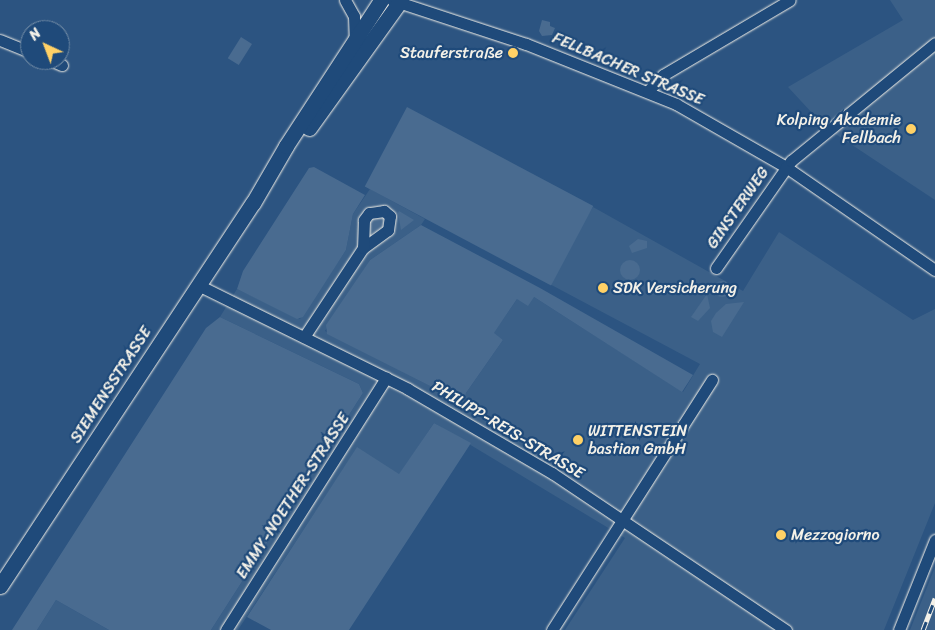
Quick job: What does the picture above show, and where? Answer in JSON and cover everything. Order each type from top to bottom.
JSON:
[{"type":"main road","name":"SIEMENSSTRASSE","points":[[253,203],[380,0]]},
{"type":"main road","name":"SIEMENSSTRASSE","points":[[0,586],[253,203],[397,1]]},
{"type":"street","points":[[345,0],[354,16],[355,39]]},
{"type":"street","points":[[648,91],[663,75],[790,0]]},
{"type":"street","name":"FELLBACHER STRASSE","points":[[397,1],[505,36],[648,91],[719,126],[786,167],[935,270]]},
{"type":"street","points":[[0,40],[20,48]]},
{"type":"street","name":"GINSTERWEG","points":[[716,268],[786,167],[935,42]]},
{"type":"street","points":[[304,337],[363,248]]},
{"type":"street","name":"PHILIPP-REIS-STRASSE","points":[[198,285],[386,378],[552,473],[786,630]]},
{"type":"street","name":"EMMY-NOETHER-STRASSE","points":[[226,630],[386,378]]},
{"type":"street","points":[[552,630],[712,380]]},
{"type":"street","points":[[899,630],[935,540]]},
{"type":"shaded area","points":[[890,0],[935,0],[935,200],[825,127],[788,87],[903,20]]},
{"type":"shaded area","points":[[542,20],[550,22],[550,26],[555,28],[552,35],[542,36],[539,31]]},
{"type":"shaded area","points":[[241,37],[252,44],[239,65],[228,58]]},
{"type":"shaded area","points":[[407,107],[593,206],[551,286],[365,186]]},
{"type":"shaded area","points":[[314,167],[365,195],[353,214],[346,250],[303,317],[297,319],[237,289],[243,271],[309,168]]},
{"type":"shaded area","points":[[370,189],[425,219],[421,225],[370,260],[325,331],[464,403],[466,393],[503,340],[493,334],[517,299],[534,297],[683,392],[700,364],[544,281],[593,207],[743,291],[779,232],[913,320],[935,309],[935,503],[884,630],[565,630],[625,538],[434,423],[399,475],[357,448],[238,630],[211,630],[363,393],[359,384],[220,317],[237,289],[300,319],[346,250],[353,214]]},
{"type":"shaded area","points":[[399,211],[414,220],[401,230],[398,213]]},
{"type":"shaded area","points":[[382,216],[386,225],[371,234],[369,230],[371,219]]},
{"type":"shaded area","points":[[421,225],[540,288],[693,375],[682,392],[534,297],[528,306],[517,299],[494,333],[503,340],[466,393],[464,403],[327,334],[326,325],[370,260]]},
{"type":"shaded area","points":[[638,239],[647,241],[647,248],[632,253],[629,246]]},
{"type":"shaded area","points":[[630,260],[637,263],[640,270],[637,277],[630,280],[623,277],[620,270],[623,263]]},
{"type":"shaded area","points":[[719,281],[725,281],[730,286],[728,295],[719,297],[714,292],[714,286]]},
{"type":"shaded area","points":[[707,294],[710,308],[698,321],[691,317]]},
{"type":"shaded area","points":[[744,302],[722,337],[713,332],[711,321],[716,313],[726,304]]},
{"type":"shaded area","points":[[220,317],[359,384],[363,393],[211,630],[109,630],[56,600],[37,630],[12,630],[206,328]]},
{"type":"shaded area","points":[[434,423],[471,443],[349,630],[271,630],[247,617],[357,447],[399,474]]},
{"type":"shaded area","points":[[935,567],[935,630],[910,630]]},
{"type":"shaded area","points":[[56,600],[109,630],[37,630]]},
{"type":"railway","points":[[923,630],[935,598]]},
{"type":"place","name":"Stauferstraße","points":[[513,53]]},
{"type":"place","name":"Kolping Akademie Fellbach","points":[[911,129]]},
{"type":"place","name":"SDK Versicherung","points":[[603,288]]},
{"type":"place","name":"WITTENSTEIN bastian GmbH","points":[[578,440]]},
{"type":"place","name":"Mezzogiorno","points":[[781,535]]}]
